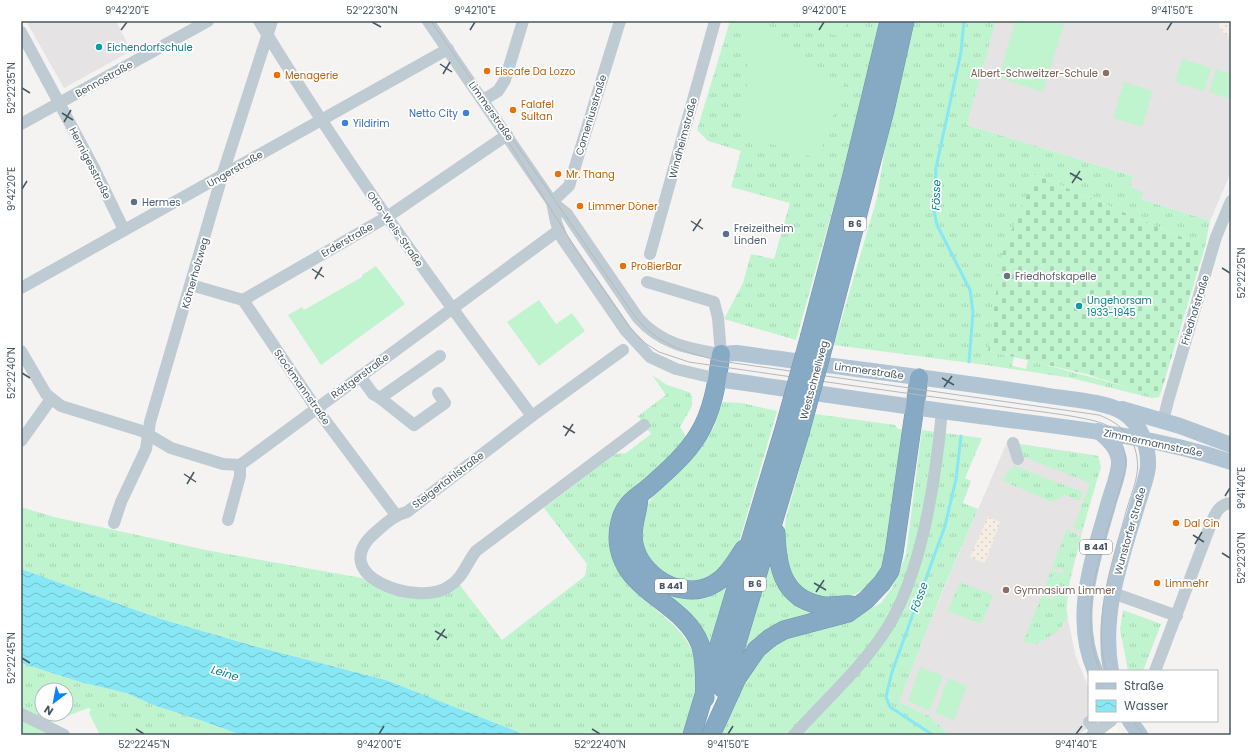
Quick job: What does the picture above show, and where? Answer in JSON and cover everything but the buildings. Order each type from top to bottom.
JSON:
[{"type":"highway","name":"Westschnellweg","points":[[692,735],[705,698],[754,535],[792,431],[877,108],[884,77],[889,21]]},
{"type":"highway","name":"Westschnellweg","points":[[884,77],[905,21]]},
{"type":"highway","points":[[705,698],[703,658],[700,644],[686,622],[631,575],[619,550],[619,526],[625,509],[632,500],[639,496],[668,470],[698,436],[705,422],[718,379],[721,354]]},
{"type":"highway","points":[[711,735],[737,678],[757,649],[770,638],[784,630],[848,613],[875,592],[890,571],[894,553],[919,378]]},
{"type":"highway","name":"Westschnellweg","points":[[708,735],[776,518],[792,431]]},
{"type":"highway","name":"B 441","points":[[639,496],[639,504],[633,530],[633,543],[638,559],[654,576],[667,584],[679,588],[703,589],[723,578],[754,535]]},
{"type":"highway","points":[[776,518],[777,556],[781,574],[791,590],[810,603],[821,606],[857,606]]},
{"type":"main road","name":"Limmerstraße","points":[[721,354],[751,355],[1109,406],[1118,409],[1129,416],[1138,427],[1144,438]]},
{"type":"main road","name":"Limmerstraße","points":[[718,379],[942,411],[1098,431]]},
{"type":"main road","name":"Zimmermannstraße","points":[[1109,406],[1163,421],[1213,437],[1231,445]]},
{"type":"main road","name":"Zimmermannstraße","points":[[1098,431],[1144,438],[1201,452],[1231,462]]},
{"type":"main road","name":"B 441","points":[[1095,670],[1087,647],[1084,626],[1085,600],[1093,557],[1119,464],[1114,447],[1098,431]]},
{"type":"main road","name":"Wunstorfer Straße","points":[[1111,670],[1108,623],[1113,593],[1148,468],[1147,450],[1144,438]]},
{"type":"main road","points":[[1131,722],[1140,735]]},
{"type":"street","name":"Bennostraße","points":[[21,124],[208,21]]},
{"type":"street","name":"Otto-Wels-Straße","points":[[259,21],[321,119],[387,217],[451,309],[532,416]]},
{"type":"street","name":"Kötnerholzweg","points":[[114,523],[121,502],[146,449],[150,422],[222,176],[272,21]]},
{"type":"street","name":"Limmerstraße","points":[[428,21],[552,202],[567,214],[644,325],[653,333],[676,345],[692,350],[721,354]]},
{"type":"street","points":[[483,100],[498,91],[505,80],[522,21]]},
{"type":"street","name":"Comeniusstraße","points":[[552,202],[569,186],[620,21]]},
{"type":"street","name":"Windheimstraße","points":[[650,254],[715,21]]},
{"type":"street","name":"Hennigesstraße","points":[[21,32],[124,230]]},
{"type":"street","name":"Ungerstraße","points":[[21,288],[448,49]]},
{"type":"street","name":"Erderstraße","points":[[243,300],[387,217],[507,135]]},
{"type":"street","name":"Friedhofstraße","points":[[1163,421],[1216,237],[1231,201]]},
{"type":"street","name":"Limmerstraße","points":[[552,202],[562,238],[613,312],[641,349],[650,357],[676,369],[718,379]]},
{"type":"street","name":"Röttgerstraße","points":[[240,465],[559,230]]},
{"type":"street","points":[[647,282],[714,302],[718,318],[721,354]]},
{"type":"street","points":[[191,285],[243,300]]},
{"type":"street","name":"Stockmannstraße","points":[[243,300],[316,408],[396,515]]},
{"type":"street","name":"Steigertahlstraße","points":[[623,350],[532,416],[407,512],[396,515],[364,543],[361,553],[363,569],[370,579],[382,585],[407,591],[435,593],[448,588],[461,576],[476,551],[644,425]]},
{"type":"street","points":[[22,354],[46,394],[61,406],[149,434],[171,448],[223,464],[240,465],[240,476],[228,520]]},
{"type":"street","points":[[380,398],[440,356]]},
{"type":"street","points":[[360,376],[373,394],[414,425],[445,403],[438,393]]},
{"type":"street","points":[[21,441],[51,399]]},
{"type":"street","points":[[794,735],[855,670],[889,624],[907,584],[917,555],[934,481],[942,411]]},
{"type":"street","points":[[1013,443],[1018,460]]},
{"type":"street","points":[[1155,670],[1216,513],[1223,506],[1231,503]]},
{"type":"street","points":[[1113,593],[1177,616]]},
{"type":"street","points":[[21,714],[64,735]]},
{"type":"street","points":[[1093,729],[1109,722]]},
{"type":"shaded area","points":[[26,21],[116,21],[131,51],[64,88]]},
{"type":"shaded area","name":"Albert-Schweitzer-Schule","points":[[996,21],[1231,21],[1231,172],[1210,221],[1141,199],[1130,187],[1133,176],[967,125]]},
{"type":"shaded area","name":"Gymnasium Limmer","points":[[1007,442],[1098,456],[1100,462],[1070,581],[1066,611],[1076,657],[1088,687],[1088,722],[1096,722],[1078,735],[949,735],[929,716],[899,702],[936,607]]},
{"type":"shaded area","points":[[1113,722],[1123,735],[1092,735]]},
{"type":"green space","points":[[730,21],[881,21],[861,108],[796,340],[724,319],[743,283],[751,254],[774,259],[790,203],[731,187],[741,151],[708,141],[697,130]]},
{"type":"green space","points":[[746,21],[761,21],[812,65],[844,85],[818,159],[740,134],[746,100],[748,65],[740,41]]},
{"type":"green space","points":[[809,21],[847,21],[842,37],[807,28]]},
{"type":"green space","points":[[914,21],[996,21],[967,125],[1133,176],[1130,187],[1143,192],[1141,199],[1210,221],[1205,247],[1034,174],[988,351],[1014,357],[1012,366],[1026,369],[1028,360],[1157,395],[1161,392],[1159,397],[1152,398],[1071,378],[834,345],[877,198],[886,142]]},
{"type":"green space","points":[[1015,21],[1052,21],[1064,24],[1043,92],[999,78]]},
{"type":"green space","points":[[1182,59],[1211,68],[1204,91],[1175,82]]},
{"type":"green space","points":[[1216,69],[1231,74],[1231,99],[1209,92]]},
{"type":"green space","points":[[1124,82],[1153,91],[1142,127],[1113,118]]},
{"type":"green space","points":[[1034,174],[1205,247],[1161,392],[1157,395],[1086,374],[988,351],[1001,257]]},
{"type":"green space","points":[[376,266],[405,304],[321,365],[288,315],[302,307],[304,310],[362,277],[362,275]]},
{"type":"green space","points":[[539,300],[556,324],[572,313],[585,331],[539,366],[507,322]]},
{"type":"green space","points":[[652,375],[667,385],[689,392],[692,397],[692,406],[680,427],[687,438],[611,533],[612,551],[616,566],[624,579],[681,633],[688,642],[693,653],[697,679],[693,707],[686,735],[526,735],[386,680],[254,646],[161,619],[21,569],[21,507],[54,517],[211,551],[362,578],[381,589],[392,592],[459,584],[502,640],[585,576],[587,564],[544,508],[615,454],[626,453],[651,434],[638,416],[666,395]]},
{"type":"green space","points":[[722,402],[741,403],[777,411],[739,542],[719,572],[699,580],[682,581],[670,577],[648,560],[641,544],[644,510],[652,498],[688,463],[701,448],[714,427]]},
{"type":"green space","points":[[815,414],[895,425],[898,429],[903,429],[887,545],[881,566],[871,583],[861,591],[836,599],[823,598],[810,594],[800,587],[792,577],[789,570],[784,548],[786,518]]},
{"type":"green space","points":[[922,430],[982,438],[965,478],[971,481],[963,503],[978,509],[939,599],[899,702],[929,716],[949,735],[718,735],[750,665],[781,637],[863,613],[881,603],[892,588],[906,555]]},
{"type":"green space","points":[[1017,444],[1098,456],[1101,467],[1082,531],[1073,528],[1090,483],[1022,456]]},
{"type":"green space","points":[[1014,466],[1083,492],[1079,501],[1065,495],[1052,502],[1003,481],[1009,468],[1013,470]]},
{"type":"green space","points":[[1067,529],[1081,537],[1068,589],[1068,617],[1058,631],[1037,644],[1023,642],[1042,595],[1053,599],[1054,597],[1043,592],[1051,570],[1062,574],[1064,570],[1059,567],[1057,570],[1052,568]]},
{"type":"green space","points":[[770,560],[824,611],[752,642],[743,652]]},
{"type":"green space","points":[[733,576],[712,652],[644,579],[671,591]]},
{"type":"green space","points":[[960,582],[993,595],[981,624],[948,611]]},
{"type":"green space","points":[[1123,610],[1161,624],[1143,670],[1128,670],[1120,629]]},
{"type":"green space","points":[[21,663],[80,682],[126,693],[156,706],[241,735],[163,735],[88,708],[74,713],[74,682],[34,682],[34,720],[21,714]]},
{"type":"green space","points":[[920,667],[943,676],[929,711],[908,701]]},
{"type":"green space","points":[[948,678],[967,686],[954,720],[935,713]]},
{"type":"green space","points":[[91,709],[164,735],[100,735],[89,713]]},
{"type":"green space","points":[[22,721],[53,735],[21,735]]},
{"type":"green space","points":[[38,722],[52,722],[44,725]]},
{"type":"sand","points":[[1220,21],[1231,21],[1231,37],[1226,35],[1220,29]]},
{"type":"sand","points":[[988,517],[1000,522],[985,563],[970,557]]},
{"type":"water","name":"Leine","points":[[21,569],[161,619],[254,646],[386,680],[526,735],[241,735],[156,706],[126,693],[80,682],[21,663]]},
{"type":"waterway","name":"Fösse","points":[[964,21],[961,52],[936,168],[934,211],[937,225],[970,290],[973,312],[969,362]]},
{"type":"waterway","name":"Fösse","points":[[933,735],[890,707],[886,697],[892,672],[945,526],[956,479],[961,436]]},
{"type":"tram line","points":[[431,21],[634,315],[652,334],[672,346],[720,361],[1099,415],[1119,426],[1129,436],[1133,443],[1138,464],[1135,483],[1106,588],[1101,629],[1102,650],[1106,670]]},
{"type":"tram line","points":[[509,143],[581,257],[631,329],[645,343],[659,352],[689,362],[1077,417],[1101,423],[1113,430],[1122,443],[1126,465],[1097,567],[1092,594],[1091,620],[1093,646],[1100,670]]},
{"type":"tram line","points":[[1134,722],[1143,735]]},
{"type":"place","name":"Eichendorfschule","points":[[99,47]]},
{"type":"place","name":"Eiscafe Da Lozzo","points":[[487,71]]},
{"type":"place","name":"Albert-Schweitzer-Schule","points":[[1106,73]]},
{"type":"place","name":"Menagerie","points":[[277,75]]},
{"type":"place","name":"Falafel Sultan","points":[[513,110]]},
{"type":"place","name":"Netto City","points":[[466,113]]},
{"type":"place","name":"Yildirim","points":[[345,123]]},
{"type":"place","name":"Mr. Thang","points":[[558,174]]},
{"type":"place","name":"Hermes","points":[[134,202]]},
{"type":"place","name":"Limmer Döner","points":[[580,206]]},
{"type":"place","name":"Freizeitheim Linden","points":[[726,234]]},
{"type":"place","name":"ProBierBar","points":[[623,266]]},
{"type":"place","name":"Friedhofskapelle","points":[[1007,276]]},
{"type":"place","name":"Ungehorsam 1933-1945","points":[[1079,306]]},
{"type":"place","name":"Dal Cin","points":[[1176,523]]},
{"type":"place","name":"Limmehr","points":[[1157,583]]},
{"type":"place","name":"Gymnasium Limmer","points":[[1006,590]]}]
